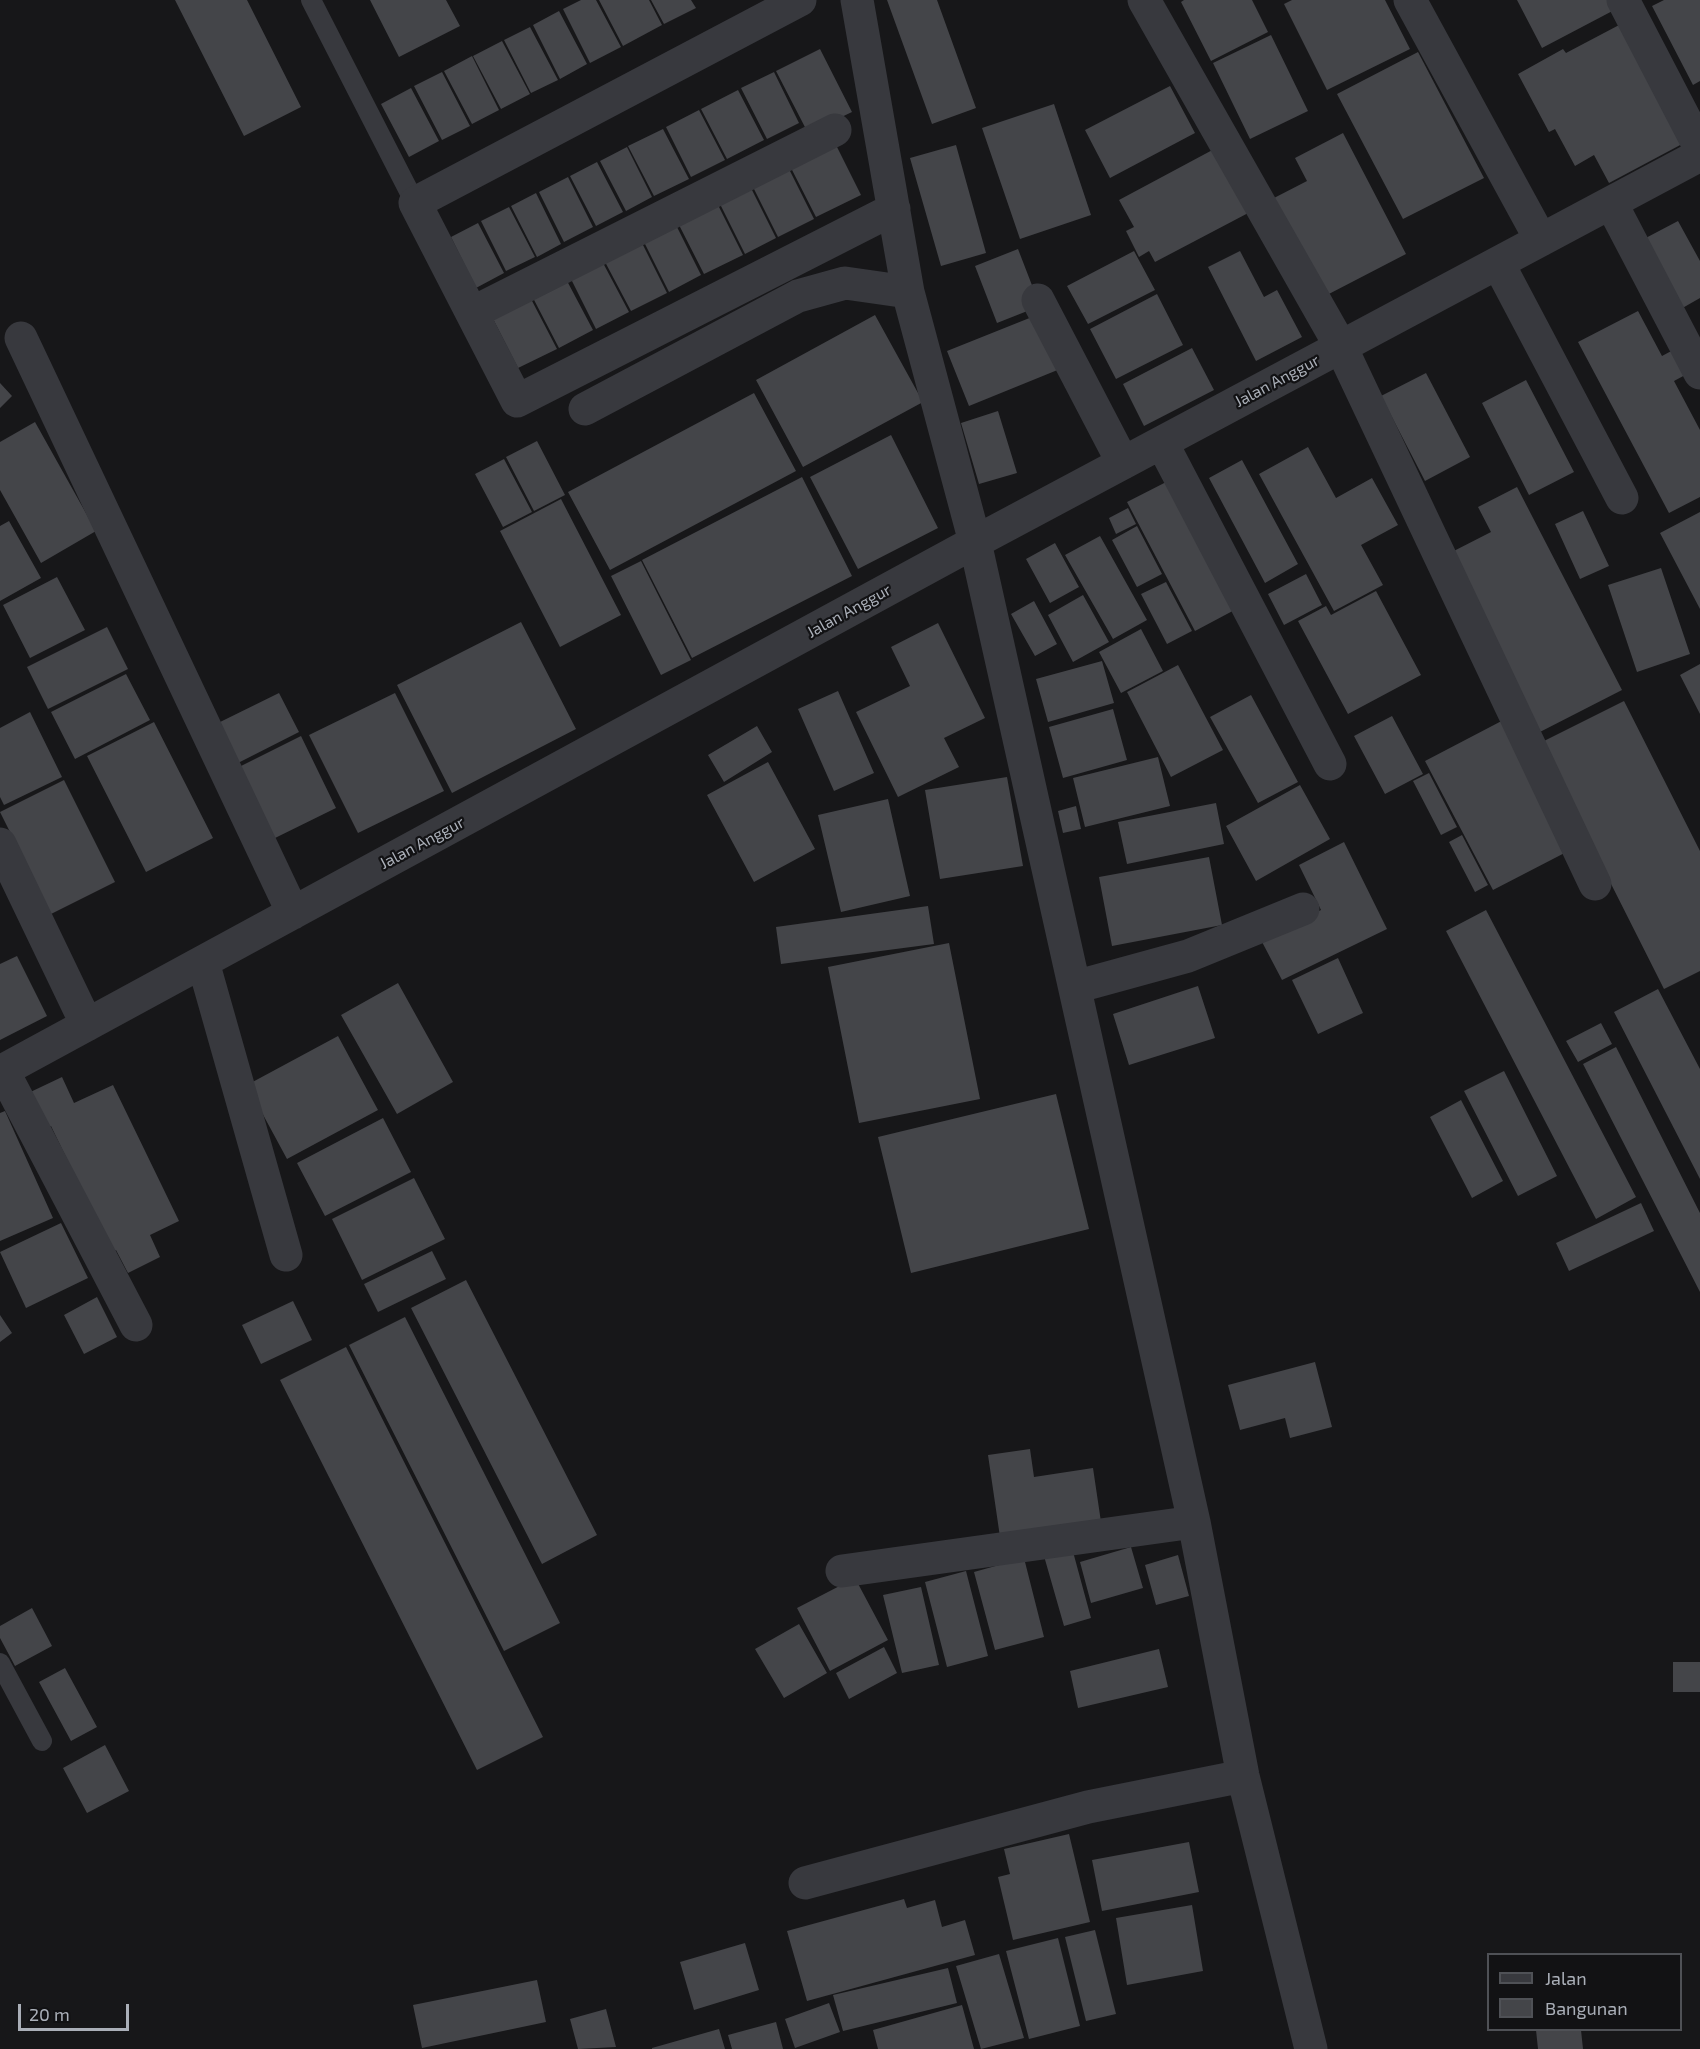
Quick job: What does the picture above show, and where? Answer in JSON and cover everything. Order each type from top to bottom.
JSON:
[{"type":"street","points":[[800,0],[415,202],[517,401],[894,209]]},
{"type":"street","points":[[857,0],[908,292],[975,542],[1194,1522],[1243,1776],[1311,2049]]},
{"type":"street","points":[[1144,0],[1341,347],[1595,884]]},
{"type":"street","points":[[1410,0],[1540,240]]},
{"type":"street","points":[[1623,0],[1700,148]]},
{"type":"street","points":[[472,314],[835,130]]},
{"type":"street","name":"Jalan Anggur","points":[[2,1072],[975,542],[1700,155]]},
{"type":"street","points":[[1611,203],[1700,373]]},
{"type":"street","points":[[1498,262],[1622,498]]},
{"type":"street","points":[[585,409],[798,296],[845,283],[908,292]]},
{"type":"street","points":[[1038,300],[1123,464]]},
{"type":"street","points":[[21,338],[293,913]]},
{"type":"street","points":[[1162,443],[1330,764]]},
{"type":"street","points":[[0,844],[87,1025]]},
{"type":"street","points":[[1075,987],[1188,956],[1303,909]]},
{"type":"street","points":[[203,962],[286,1255]]},
{"type":"street","points":[[2,1072],[136,1325]]},
{"type":"street","points":[[842,1571],[1194,1522]]},
{"type":"street","points":[[806,1883],[1088,1807],[1243,1776]]},
{"type":"lane","points":[[311,0],[415,202]]},
{"type":"lane","points":[[0,1662],[42,1741]]},
{"type":"building","points":[[175,0],[247,0],[301,107],[244,136]]},
{"type":"building","points":[[370,0],[446,0],[460,26],[399,57]]},
{"type":"building","points":[[581,0],[596,0],[621,47],[590,63],[563,9]]},
{"type":"building","points":[[599,0],[649,0],[662,25],[623,46]]},
{"type":"building","points":[[651,0],[691,0],[696,8],[664,24]]},
{"type":"building","points":[[887,0],[937,0],[976,108],[932,124]]},
{"type":"building","points":[[1184,0],[1252,0],[1268,32],[1211,61],[1181,2]]},
{"type":"building","points":[[1292,0],[1385,0],[1410,49],[1327,90],[1284,4]]},
{"type":"building","points":[[1517,0],[1617,0],[1620,7],[1542,48]]},
{"type":"building","points":[[1664,0],[1700,0],[1700,81],[1693,85],[1652,6]]},
{"type":"building","points":[[559,11],[587,64],[560,79],[533,25]]},
{"type":"building","points":[[1621,24],[1684,143],[1609,183],[1594,155],[1575,166],[1555,129],[1549,132],[1518,74],[1563,49],[1566,53]]},
{"type":"building","points":[[530,27],[558,80],[531,93],[504,40]]},
{"type":"building","points":[[1271,35],[1308,111],[1250,139],[1213,63]]},
{"type":"building","points":[[502,41],[530,94],[501,109],[473,56]]},
{"type":"building","points":[[820,49],[852,112],[808,133],[776,71]]},
{"type":"building","points":[[1418,52],[1484,178],[1403,219],[1337,94]]},
{"type":"building","points":[[472,56],[499,110],[472,124],[444,71]]},
{"type":"building","points":[[442,72],[470,126],[442,140],[414,86]]},
{"type":"building","points":[[774,72],[799,123],[767,139],[741,88]]},
{"type":"building","points":[[1170,86],[1195,133],[1110,178],[1085,130]]},
{"type":"building","points":[[411,88],[439,141],[409,157],[381,104]]},
{"type":"building","points":[[738,90],[764,140],[727,159],[701,109]]},
{"type":"building","points":[[1054,104],[1091,215],[1020,239],[982,128]]},
{"type":"building","points":[[699,110],[725,160],[691,177],[666,127]]},
{"type":"building","points":[[663,129],[689,179],[654,196],[628,146]]},
{"type":"building","points":[[1343,133],[1406,254],[1325,296],[1274,198],[1307,181],[1295,158]]},
{"type":"building","points":[[835,143],[861,195],[816,217],[790,166]]},
{"type":"building","points":[[956,145],[986,253],[941,266],[910,158]]},
{"type":"building","points":[[627,147],[652,197],[626,211],[600,161]]},
{"type":"building","points":[[1218,147],[1252,211],[1155,262],[1149,251],[1139,257],[1126,231],[1134,227],[1119,200]]},
{"type":"building","points":[[597,162],[623,212],[596,226],[570,176]]},
{"type":"building","points":[[788,167],[814,219],[778,237],[752,185]]},
{"type":"building","points":[[568,177],[593,227],[564,242],[539,192]]},
{"type":"building","points":[[750,186],[776,238],[745,254],[719,202]]},
{"type":"building","points":[[536,193],[561,244],[537,257],[511,206]]},
{"type":"building","points":[[717,203],[743,255],[704,274],[678,223]]},
{"type":"building","points":[[509,207],[535,257],[506,271],[481,221]]},
{"type":"building","points":[[1678,221],[1700,261],[1700,298],[1679,310],[1640,241]]},
{"type":"building","points":[[478,223],[504,273],[476,288],[451,237]]},
{"type":"building","points":[[675,223],[701,275],[669,292],[643,240]]},
{"type":"building","points":[[641,241],[667,293],[631,311],[604,260]]},
{"type":"building","points":[[1018,249],[1040,306],[997,323],[975,266]]},
{"type":"building","points":[[1134,251],[1155,290],[1088,324],[1067,286]]},
{"type":"building","points":[[1240,251],[1264,297],[1277,290],[1302,337],[1256,361],[1208,267]]},
{"type":"building","points":[[602,261],[629,312],[596,329],[570,277]]},
{"type":"building","points":[[566,279],[593,330],[559,348],[532,296]]},
{"type":"building","points":[[1157,294],[1183,345],[1116,379],[1090,329]]},
{"type":"building","points":[[530,297],[557,349],[518,368],[492,317]]},
{"type":"building","points":[[1638,311],[1662,356],[1675,349],[1687,374],[1674,381],[1700,430],[1700,497],[1669,513],[1578,342]]},
{"type":"building","points":[[875,315],[923,402],[803,467],[756,380]]},
{"type":"building","points":[[1037,315],[1060,369],[969,406],[947,351]]},
{"type":"building","points":[[1192,348],[1214,390],[1144,426],[1123,384]]},
{"type":"building","points":[[1426,373],[1470,457],[1425,481],[1381,396]]},
{"type":"building","points":[[1526,380],[1574,472],[1529,495],[1482,403]]},
{"type":"building","points":[[0,383],[12,396],[0,408]]},
{"type":"building","points":[[754,393],[796,471],[610,570],[568,492]]},
{"type":"building","points":[[998,411],[1017,473],[979,484],[961,423]]},
{"type":"building","points":[[35,422],[96,531],[41,563],[0,490],[0,442]]},
{"type":"building","points":[[891,435],[938,528],[858,569],[810,477]]},
{"type":"building","points":[[537,441],[565,495],[534,511],[506,457]]},
{"type":"building","points":[[1308,447],[1336,498],[1372,478],[1398,525],[1361,545],[1383,585],[1334,611],[1259,474]]},
{"type":"building","points":[[504,459],[532,512],[503,527],[475,474]]},
{"type":"building","points":[[1242,460],[1298,564],[1265,583],[1209,478]]},
{"type":"building","points":[[802,477],[852,576],[692,658],[642,560]]},
{"type":"building","points":[[1174,478],[1242,606],[1195,631],[1127,502]]},
{"type":"building","points":[[1517,487],[1622,690],[1536,734],[1444,556],[1491,532],[1478,507]]},
{"type":"building","points":[[561,499],[621,615],[560,647],[500,531]]},
{"type":"building","points":[[1128,508],[1136,524],[1116,534],[1109,518]]},
{"type":"building","points":[[1583,511],[1609,566],[1580,579],[1555,524]]},
{"type":"building","points":[[1700,512],[1700,609],[1660,533]]},
{"type":"building","points":[[9,521],[41,578],[0,601],[0,526]]},
{"type":"building","points":[[1137,526],[1162,574],[1137,587],[1112,540]]},
{"type":"building","points":[[1100,536],[1147,620],[1113,639],[1065,555]]},
{"type":"building","points":[[1055,543],[1079,587],[1050,603],[1026,559]]},
{"type":"building","points":[[641,561],[691,660],[661,675],[611,576]]},
{"type":"building","points":[[1661,568],[1690,654],[1637,672],[1608,585]]},
{"type":"building","points":[[1306,574],[1322,605],[1284,625],[1268,594]]},
{"type":"building","points":[[57,577],[85,630],[30,658],[3,605]]},
{"type":"building","points":[[1166,582],[1192,631],[1167,644],[1141,594]]},
{"type":"building","points":[[1376,591],[1421,675],[1348,714],[1298,621],[1326,606],[1331,615]]},
{"type":"building","points":[[1083,595],[1109,642],[1073,662],[1048,615]]},
{"type":"building","points":[[1034,601],[1057,644],[1035,656],[1011,614]]},
{"type":"building","points":[[521,622],[576,729],[452,793],[397,685]]},
{"type":"building","points":[[938,623],[985,718],[944,738],[959,767],[898,797],[856,712],[910,686],[891,647]]},
{"type":"building","points":[[107,627],[128,669],[48,709],[27,667]]},
{"type":"building","points":[[1141,629],[1163,671],[1121,693],[1099,652]]},
{"type":"building","points":[[1102,661],[1114,703],[1048,722],[1036,679]]},
{"type":"building","points":[[1700,664],[1700,714],[1680,675]]},
{"type":"building","points":[[1178,665],[1223,750],[1171,777],[1127,692]]},
{"type":"building","points":[[126,674],[150,720],[75,759],[51,712]]},
{"type":"building","points":[[838,691],[874,773],[834,791],[798,709]]},
{"type":"building","points":[[279,693],[299,732],[236,764],[216,724]]},
{"type":"building","points":[[395,693],[444,791],[358,833],[309,735]]},
{"type":"building","points":[[1251,695],[1298,782],[1258,803],[1210,717]]},
{"type":"building","points":[[1624,701],[1700,851],[1700,971],[1664,989],[1540,743]]},
{"type":"building","points":[[1113,709],[1127,760],[1063,778],[1049,727]]},
{"type":"building","points":[[30,712],[62,777],[4,805],[0,797],[0,728]]},
{"type":"building","points":[[1513,715],[1580,845],[1493,890],[1425,761]]},
{"type":"building","points":[[1392,716],[1423,774],[1385,794],[1354,736]]},
{"type":"building","points":[[154,722],[213,838],[146,872],[87,756]]},
{"type":"building","points":[[757,726],[772,752],[724,782],[708,755]]},
{"type":"building","points":[[301,736],[336,808],[273,839],[237,768]]},
{"type":"building","points":[[1158,757],[1170,806],[1085,827],[1073,778]]},
{"type":"building","points":[[768,762],[815,849],[754,882],[707,795]]},
{"type":"building","points":[[1429,773],[1457,827],[1441,835],[1413,781]]},
{"type":"building","points":[[1007,777],[1023,866],[940,879],[925,790]]},
{"type":"building","points":[[64,780],[115,882],[51,914],[0,812]]},
{"type":"building","points":[[1300,785],[1330,839],[1256,881],[1226,826]]},
{"type":"building","points":[[888,799],[910,896],[841,912],[818,815]]},
{"type":"building","points":[[1216,803],[1224,844],[1127,864],[1118,822]]},
{"type":"building","points":[[1076,806],[1081,829],[1063,833],[1058,811]]},
{"type":"building","points":[[1462,835],[1488,885],[1475,892],[1449,842]]},
{"type":"building","points":[[1344,842],[1387,929],[1282,980],[1261,940],[1321,910],[1299,865]]},
{"type":"building","points":[[1209,857],[1222,925],[1112,946],[1099,877]]},
{"type":"building","points":[[928,906],[934,944],[781,964],[776,927]]},
{"type":"building","points":[[1486,910],[1636,1197],[1596,1219],[1446,931]]},
{"type":"building","points":[[949,943],[980,1099],[859,1123],[828,967]]},
{"type":"building","points":[[17,956],[47,1016],[0,1040],[0,964]]},
{"type":"building","points":[[1338,958],[1363,1013],[1318,1034],[1292,980]]},
{"type":"building","points":[[398,983],[453,1082],[397,1114],[341,1015]]},
{"type":"building","points":[[1198,986],[1215,1038],[1129,1065],[1113,1014]]},
{"type":"building","points":[[1658,989],[1700,1069],[1700,1179],[1614,1012]]},
{"type":"building","points":[[1601,1023],[1612,1044],[1578,1062],[1566,1041]]},
{"type":"building","points":[[338,1036],[378,1110],[287,1159],[247,1085]]},
{"type":"building","points":[[1616,1047],[1700,1213],[1700,1292],[1583,1064]]},
{"type":"building","points":[[1504,1071],[1557,1176],[1518,1196],[1464,1091]]},
{"type":"building","points":[[62,1077],[74,1103],[113,1085],[179,1221],[150,1235],[160,1257],[128,1273],[116,1250],[112,1253],[51,1126],[39,1132],[22,1096]]},
{"type":"building","points":[[1056,1094],[1089,1229],[911,1273],[878,1137]]},
{"type":"building","points":[[1461,1100],[1503,1181],[1472,1198],[1430,1117]]},
{"type":"building","points":[[5,1111],[53,1218],[0,1241],[0,1113]]},
{"type":"building","points":[[383,1118],[411,1172],[325,1216],[297,1163]]},
{"type":"building","points":[[414,1178],[445,1239],[362,1280],[332,1219]]},
{"type":"building","points":[[1641,1203],[1654,1231],[1569,1271],[1556,1243]]},
{"type":"building","points":[[61,1223],[88,1278],[26,1308],[0,1252]]},
{"type":"building","points":[[432,1251],[446,1279],[378,1312],[364,1284]]},
{"type":"building","points":[[466,1280],[597,1535],[542,1564],[411,1308]]},
{"type":"building","points":[[97,1297],[117,1337],[84,1354],[64,1315]]},
{"type":"building","points":[[293,1301],[312,1340],[261,1364],[242,1325]]},
{"type":"building","points":[[0,1315],[12,1333],[0,1342]]},
{"type":"building","points":[[405,1317],[560,1623],[504,1651],[349,1345]]},
{"type":"building","points":[[346,1347],[543,1737],[477,1770],[280,1380]]},
{"type":"building","points":[[1315,1362],[1332,1427],[1290,1438],[1285,1418],[1240,1430],[1228,1385]]},
{"type":"building","points":[[1030,1449],[1034,1477],[1093,1468],[1101,1522],[1000,1537],[988,1455]]},
{"type":"building","points":[[1131,1547],[1143,1588],[1091,1603],[1080,1562]]},
{"type":"building","points":[[1072,1548],[1091,1618],[1064,1626],[1044,1556]]},
{"type":"building","points":[[1178,1555],[1189,1596],[1156,1605],[1145,1565]]},
{"type":"building","points":[[1024,1558],[1044,1637],[995,1650],[974,1572]]},
{"type":"building","points":[[966,1571],[988,1656],[947,1667],[925,1582]]},
{"type":"building","points":[[855,1578],[888,1640],[830,1671],[797,1608]]},
{"type":"building","points":[[921,1587],[939,1665],[902,1673],[883,1595]]},
{"type":"building","points":[[32,1608],[52,1646],[15,1666],[0,1638],[0,1626]]},
{"type":"building","points":[[799,1624],[827,1673],[784,1698],[755,1649]]},
{"type":"building","points":[[884,1647],[897,1673],[849,1699],[836,1673]]},
{"type":"building","points":[[1159,1649],[1168,1687],[1078,1708],[1070,1671]]},
{"type":"building","points":[[1673,1662],[1700,1662],[1700,1692],[1673,1692]]},
{"type":"building","points":[[65,1668],[97,1727],[71,1741],[39,1682]]},
{"type":"building","points":[[105,1745],[129,1791],[87,1813],[63,1768]]},
{"type":"building","points":[[1069,1834],[1090,1922],[1013,1940],[998,1877],[1010,1874],[1004,1849]]},
{"type":"building","points":[[1189,1842],[1199,1892],[1102,1911],[1092,1860]]},
{"type":"building","points":[[904,1899],[907,1908],[935,1900],[942,1927],[965,1920],[975,1955],[807,2001],[787,1931]]},
{"type":"building","points":[[1192,1905],[1203,1971],[1127,1985],[1116,1918]]},
{"type":"building","points":[[1095,1930],[1116,2014],[1086,2021],[1065,1937]]},
{"type":"building","points":[[1058,1938],[1080,2026],[1029,2039],[1006,1951]]},
{"type":"building","points":[[745,1943],[759,1990],[694,2010],[680,1962]]},
{"type":"building","points":[[999,1954],[1024,2038],[981,2049],[956,1966]]},
{"type":"building","points":[[948,1968],[957,2003],[843,2031],[833,1995]]},
{"type":"building","points":[[537,1980],[546,2022],[422,2048],[413,2005]]},
{"type":"building","points":[[829,2003],[840,2032],[795,2048],[785,2019]]},
{"type":"building","points":[[962,2005],[974,2049],[878,2049],[873,2030]]},
{"type":"building","points":[[606,2009],[616,2047],[578,2049],[570,2019]]},
{"type":"building","points":[[776,2022],[783,2049],[732,2049],[728,2035]]},
{"type":"building","points":[[719,2029],[725,2049],[652,2049],[652,2048]]},
{"type":"building","points":[[1536,2031],[1581,2031],[1583,2049],[1538,2049]]}]
